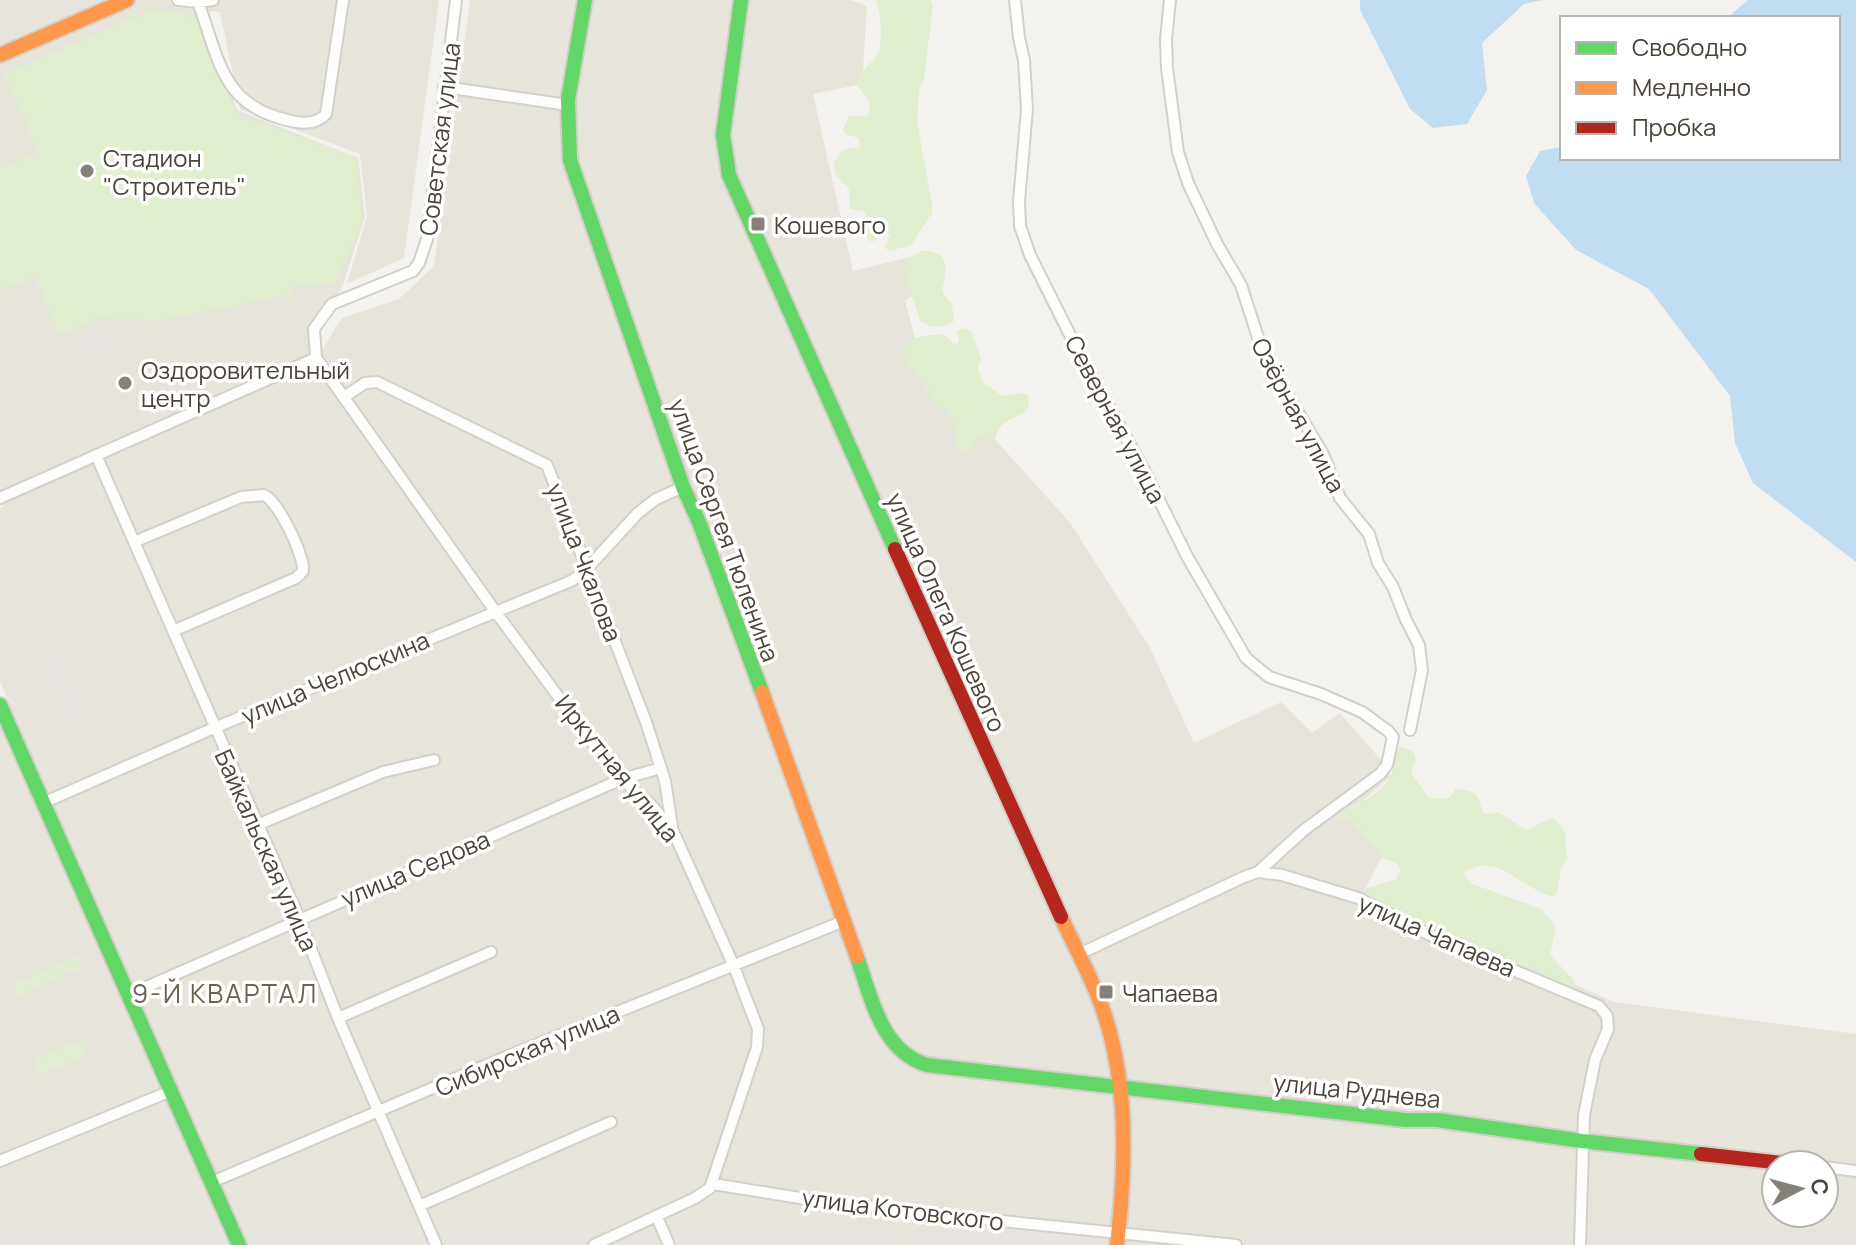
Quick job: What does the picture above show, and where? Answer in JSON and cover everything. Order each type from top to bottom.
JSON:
[{"type":"street","points":[[0,55],[127,0]]},
{"type":"street","points":[[178,0],[213,0]]},
{"type":"street","points":[[198,2],[227,81],[236,95],[265,113],[300,122],[318,121],[326,114],[343,0]]},
{"type":"street","name":"Советская улица","points":[[316,358],[314,329],[332,304],[404,276],[418,266],[427,239],[456,0]]},
{"type":"street","name":"улица Сергея Тюленина","points":[[585,0],[568,105],[570,160],[683,487],[699,522],[886,1034],[910,1058]]},
{"type":"street","name":"улица Олега Кошевого","points":[[741,0],[723,135],[732,186],[1107,1020],[1122,1087],[1126,1139],[1118,1238]]},
{"type":"street","name":"Северная улица","points":[[1015,0],[1027,109],[1019,201],[1020,226],[1030,255],[1076,347],[1188,558],[1246,658],[1269,677],[1321,694],[1362,712],[1393,737],[1387,765],[1380,774],[1304,830],[1258,872]]},
{"type":"street","name":"Озёрная улица","points":[[1170,0],[1167,68],[1182,167],[1196,203],[1241,285],[1263,353],[1323,454],[1340,498],[1369,534],[1378,563],[1393,587],[1419,645],[1422,670],[1410,730]]},
{"type":"street","points":[[444,87],[568,105]]},
{"type":"street","points":[[0,498],[316,358]]},
{"type":"street","name":"Иркутная улица","points":[[316,358],[495,611],[614,772],[653,807],[673,831],[733,964],[758,1029],[759,1039],[713,1184]]},
{"type":"street","name":"улица Чкалова","points":[[344,397],[369,381],[377,382],[544,462],[551,472],[646,722],[661,768],[673,831]]},
{"type":"street","name":"Байкальская улица","points":[[96,455],[299,918],[338,1018],[436,1245]]},
{"type":"street","name":"улица Челюскина","points":[[43,803],[214,728],[571,581],[582,574],[638,513],[656,499],[683,487]]},
{"type":"street","points":[[134,542],[241,497],[264,495],[276,504],[302,561],[303,571],[296,578],[173,631]]},
{"type":"street","points":[[2,714],[239,1245]]},
{"type":"street","points":[[257,825],[383,772],[434,760]]},
{"type":"street","name":"улица Седова","points":[[128,995],[622,779],[661,768]]},
{"type":"street","points":[[1079,954],[1258,872]]},
{"type":"street","name":"улица Чапаева","points":[[1258,872],[1295,877],[1358,898],[1430,935],[1593,1002],[1603,1009],[1607,1016],[1607,1034],[1591,1073],[1582,1141]]},
{"type":"street","name":"Сибирская улица","points":[[212,1182],[733,964],[844,921]]},
{"type":"street","points":[[338,1018],[491,952]]},
{"type":"street","name":"улица Руднева","points":[[910,1058],[927,1065],[1405,1120],[1437,1120],[1582,1141],[1760,1161]]},
{"type":"street","points":[[0,1161],[171,1091]]},
{"type":"street","points":[[419,1206],[611,1122]]},
{"type":"street","points":[[1580,1245],[1582,1141]]},
{"type":"street","points":[[594,1245],[702,1195],[713,1184]]},
{"type":"street","name":"улица Котовского","points":[[713,1184],[1118,1238],[1236,1245]]},
{"type":"street","points":[[657,1217],[669,1245]]},
{"type":"shaded area","points":[[0,0],[439,0],[404,258],[347,284],[367,216],[360,154],[240,109],[220,12],[201,10],[237,110],[358,158],[365,217],[343,284],[332,304],[320,317],[317,357],[342,318],[399,299],[434,266],[470,0],[851,0],[867,6],[862,84],[813,94],[853,271],[931,252],[939,276],[905,301],[920,356],[1071,524],[1150,648],[1194,743],[1281,702],[1312,733],[1340,713],[1391,776],[1350,812],[1387,847],[1364,891],[1614,1002],[1856,1034],[1856,1245],[0,1245],[0,719],[207,1170],[0,681],[0,509],[4,507],[0,493]]},
{"type":"shaded area","points":[[100,324],[108,331],[144,326],[147,335],[77,363],[66,338]]},
{"type":"shaded area","points":[[59,645],[91,714],[68,725],[35,656]]},
{"type":"green space","points":[[876,0],[931,0],[933,5],[917,121],[932,213],[911,245],[890,251],[885,248],[890,235],[885,233],[875,241],[869,241],[863,235],[866,211],[850,209],[849,188],[836,176],[833,164],[842,150],[860,147],[859,138],[847,135],[843,130],[849,116],[867,116],[870,113],[868,99],[856,84],[861,73],[875,58],[880,45],[881,21]]},
{"type":"green space","name":"Стадион \"Строитель\"","points":[[153,9],[201,18],[235,113],[352,156],[357,161],[362,219],[334,284],[290,286],[293,294],[158,321],[100,318],[59,335],[35,276],[0,291],[0,168],[38,151],[4,74]]},
{"type":"green space","points":[[922,251],[939,254],[945,263],[942,292],[952,304],[954,321],[946,325],[933,326],[920,320],[904,272],[906,261]]},
{"type":"green space","points":[[963,328],[971,331],[981,358],[978,369],[982,381],[1002,396],[1028,395],[1029,404],[1027,410],[998,430],[995,439],[991,441],[981,434],[973,446],[963,453],[956,448],[956,430],[948,410],[939,407],[904,353],[909,342],[931,335],[943,335],[957,344],[957,331]]},
{"type":"green space","points":[[1400,747],[1413,751],[1416,760],[1411,773],[1429,798],[1450,798],[1455,789],[1469,791],[1478,798],[1484,814],[1498,812],[1526,830],[1553,818],[1563,828],[1568,858],[1562,867],[1555,897],[1488,866],[1463,873],[1470,883],[1541,909],[1556,926],[1550,955],[1574,980],[1576,987],[1546,980],[1537,968],[1509,963],[1498,950],[1480,948],[1473,938],[1459,938],[1423,924],[1366,895],[1366,888],[1395,880],[1401,870],[1396,862],[1385,860],[1348,818],[1336,820],[1335,816],[1337,812],[1373,795],[1385,784]]},
{"type":"green space","points":[[76,956],[81,968],[18,996],[13,985]]},
{"type":"green space","points":[[79,1040],[86,1055],[41,1075],[34,1060]]},
{"type":"water","points":[[1360,0],[1543,0],[1524,4],[1482,43],[1487,90],[1467,124],[1433,128],[1410,109],[1360,10]]},
{"type":"water","points":[[1748,0],[1856,0],[1856,562],[1753,483],[1735,443],[1730,396],[1649,289],[1576,250],[1534,203],[1526,176],[1540,151],[1560,147],[1560,160],[1840,160],[1840,16],[1729,16]]},
{"type":"traffic: fast","points":[[585,0],[568,100],[570,160],[683,487],[762,692]]},
{"type":"traffic: fast","points":[[741,0],[723,135],[729,175],[895,549]]},
{"type":"traffic: fast","points":[[0,705],[239,1245]]},
{"type":"traffic: fast","points":[[857,957],[873,1005],[888,1035],[911,1058],[927,1065],[1405,1120],[1437,1120],[1701,1154]]},
{"type":"traffic: slow","points":[[0,55],[127,0]]},
{"type":"traffic: slow","points":[[762,692],[857,957]]},
{"type":"traffic: slow","points":[[1061,917],[1098,995],[1117,1065],[1123,1125],[1117,1245]]},
{"type":"traffic: jam","points":[[895,549],[1061,917]]},
{"type":"traffic: jam","points":[[1701,1154],[1760,1160]]},
{"type":"place","name":"Стадион \"Строитель\"","points":[[87,171]]},
{"type":"place","name":"Кошевого","points":[[758,224]]},
{"type":"place","name":"Оздоровительный центр","points":[[125,383]]},
{"type":"place","name":"Чапаева","points":[[1106,992]]},
{"type":"district","name":"9-Й КВАРТАЛ","points":[[225,993]]}]
